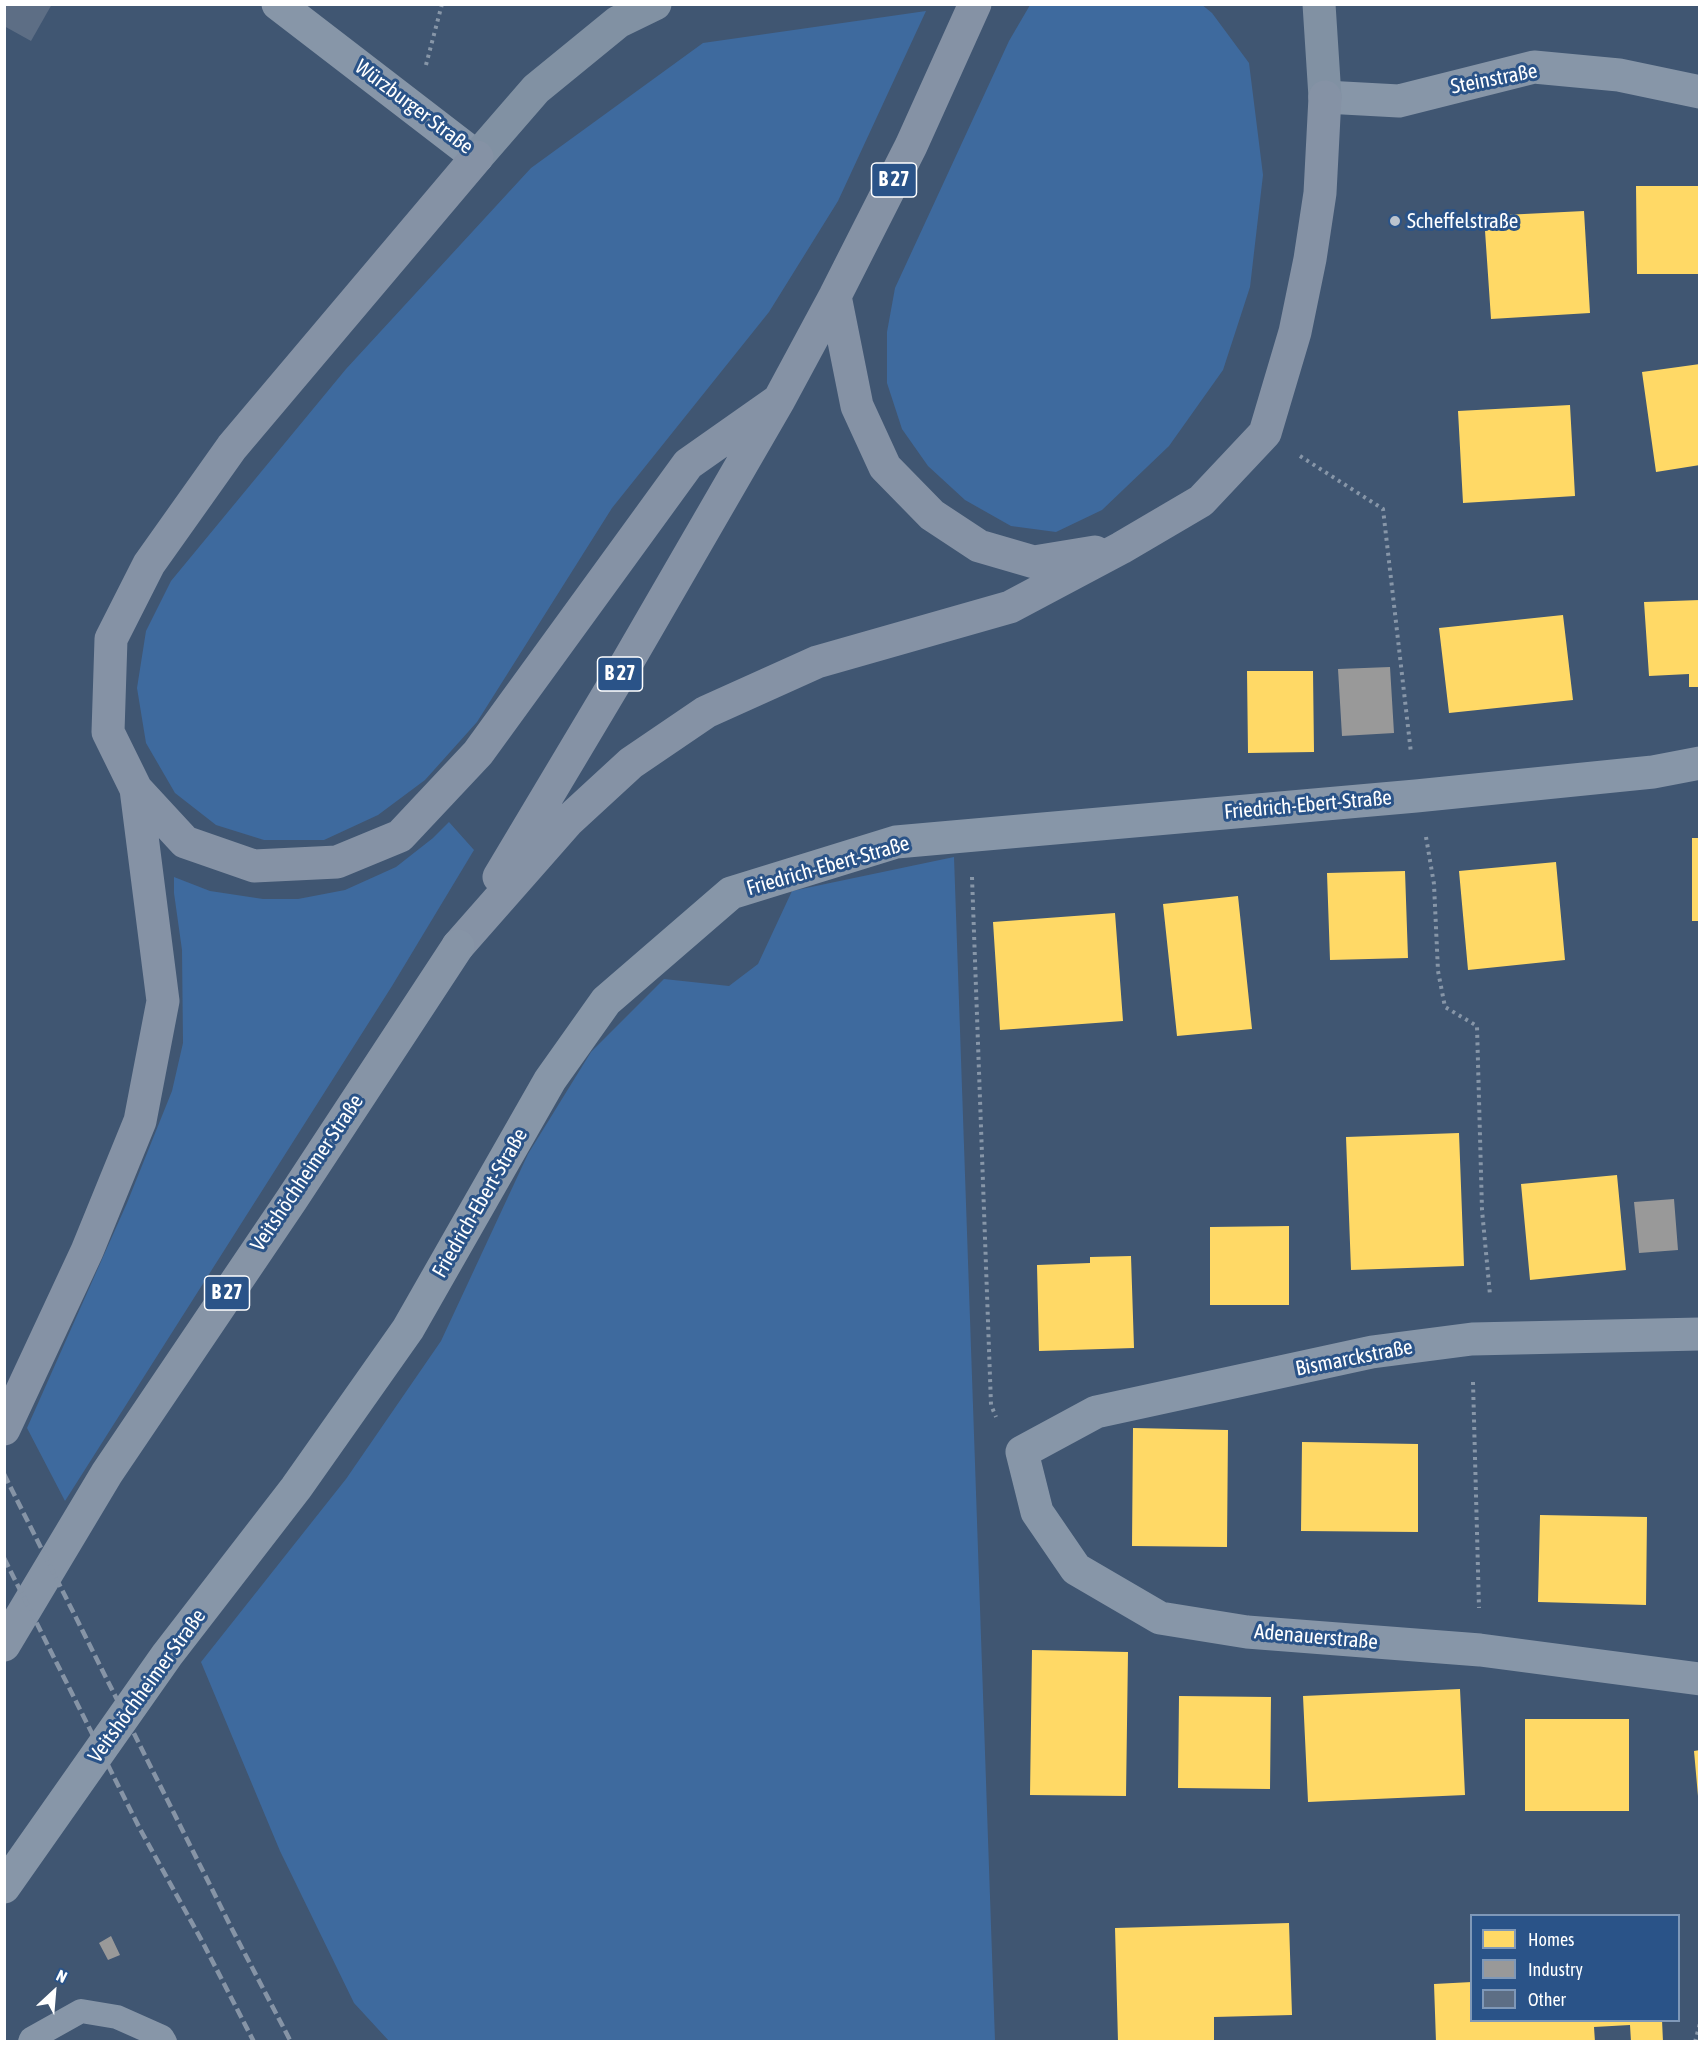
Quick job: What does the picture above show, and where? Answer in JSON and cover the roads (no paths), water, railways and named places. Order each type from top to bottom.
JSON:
[{"type":"highway","name":"Veitshöchheimer Straße","points":[[4,1645],[107,1473],[292,1199],[458,946]]},
{"type":"main road","name":"B 27","points":[[458,946],[628,661],[779,400],[911,146],[975,4]]},
{"type":"main road","points":[[458,946],[568,821],[631,763],[706,712],[817,662],[1010,608],[1121,548],[1201,501],[1264,433],[1295,332],[1310,259],[1320,193],[1325,97]]},
{"type":"main road","points":[[477,157],[232,447],[148,564],[111,639],[108,732],[136,789],[185,842],[254,866],[337,862],[400,836],[478,753],[688,464],[779,400]]},
{"type":"main road","points":[[835,296],[857,406],[885,467],[932,515],[979,546],[1034,562],[1121,548]]},
{"type":"main road","points":[[4,1429],[87,1251],[140,1121],[163,1001],[136,789]]},
{"type":"street","name":"Würzburger Straße","points":[[278,4],[477,157],[536,89],[618,22],[655,4]]},
{"type":"street","points":[[1319,4],[1325,97]]},
{"type":"street","name":"Steinstraße","points":[[1325,97],[1399,101],[1534,67],[1619,75],[1700,92]]},
{"type":"street","name":"Friedrich-Ebert-Straße","points":[[296,1488],[408,1329],[550,1080],[606,1001],[731,893],[896,842],[1416,796],[1653,772],[1700,763]]},
{"type":"street","name":"Bismarckstraße","points":[[1022,1452],[1096,1412],[1372,1352],[1472,1339],[1700,1334]]},
{"type":"street","name":"Adenauerstraße","points":[[1022,1452],[1037,1512],[1076,1569],[1160,1618],[1247,1632],[1480,1650],[1700,1679]]},
{"type":"street","name":"Veitshöchheimer Straße","points":[[4,1887],[167,1654],[296,1488]]},
{"type":"lane","points":[[30,2042],[31,2038],[81,2011],[117,2017],[162,2037],[165,2042]]},
{"type":"railway","points":[[4,1474],[291,2042]]},
{"type":"railway","points":[[4,1558],[140,1829],[202,1941],[254,2042]]},
{"type":"place","name":"Scheffelstraße","points":[[1395,221]]}]
